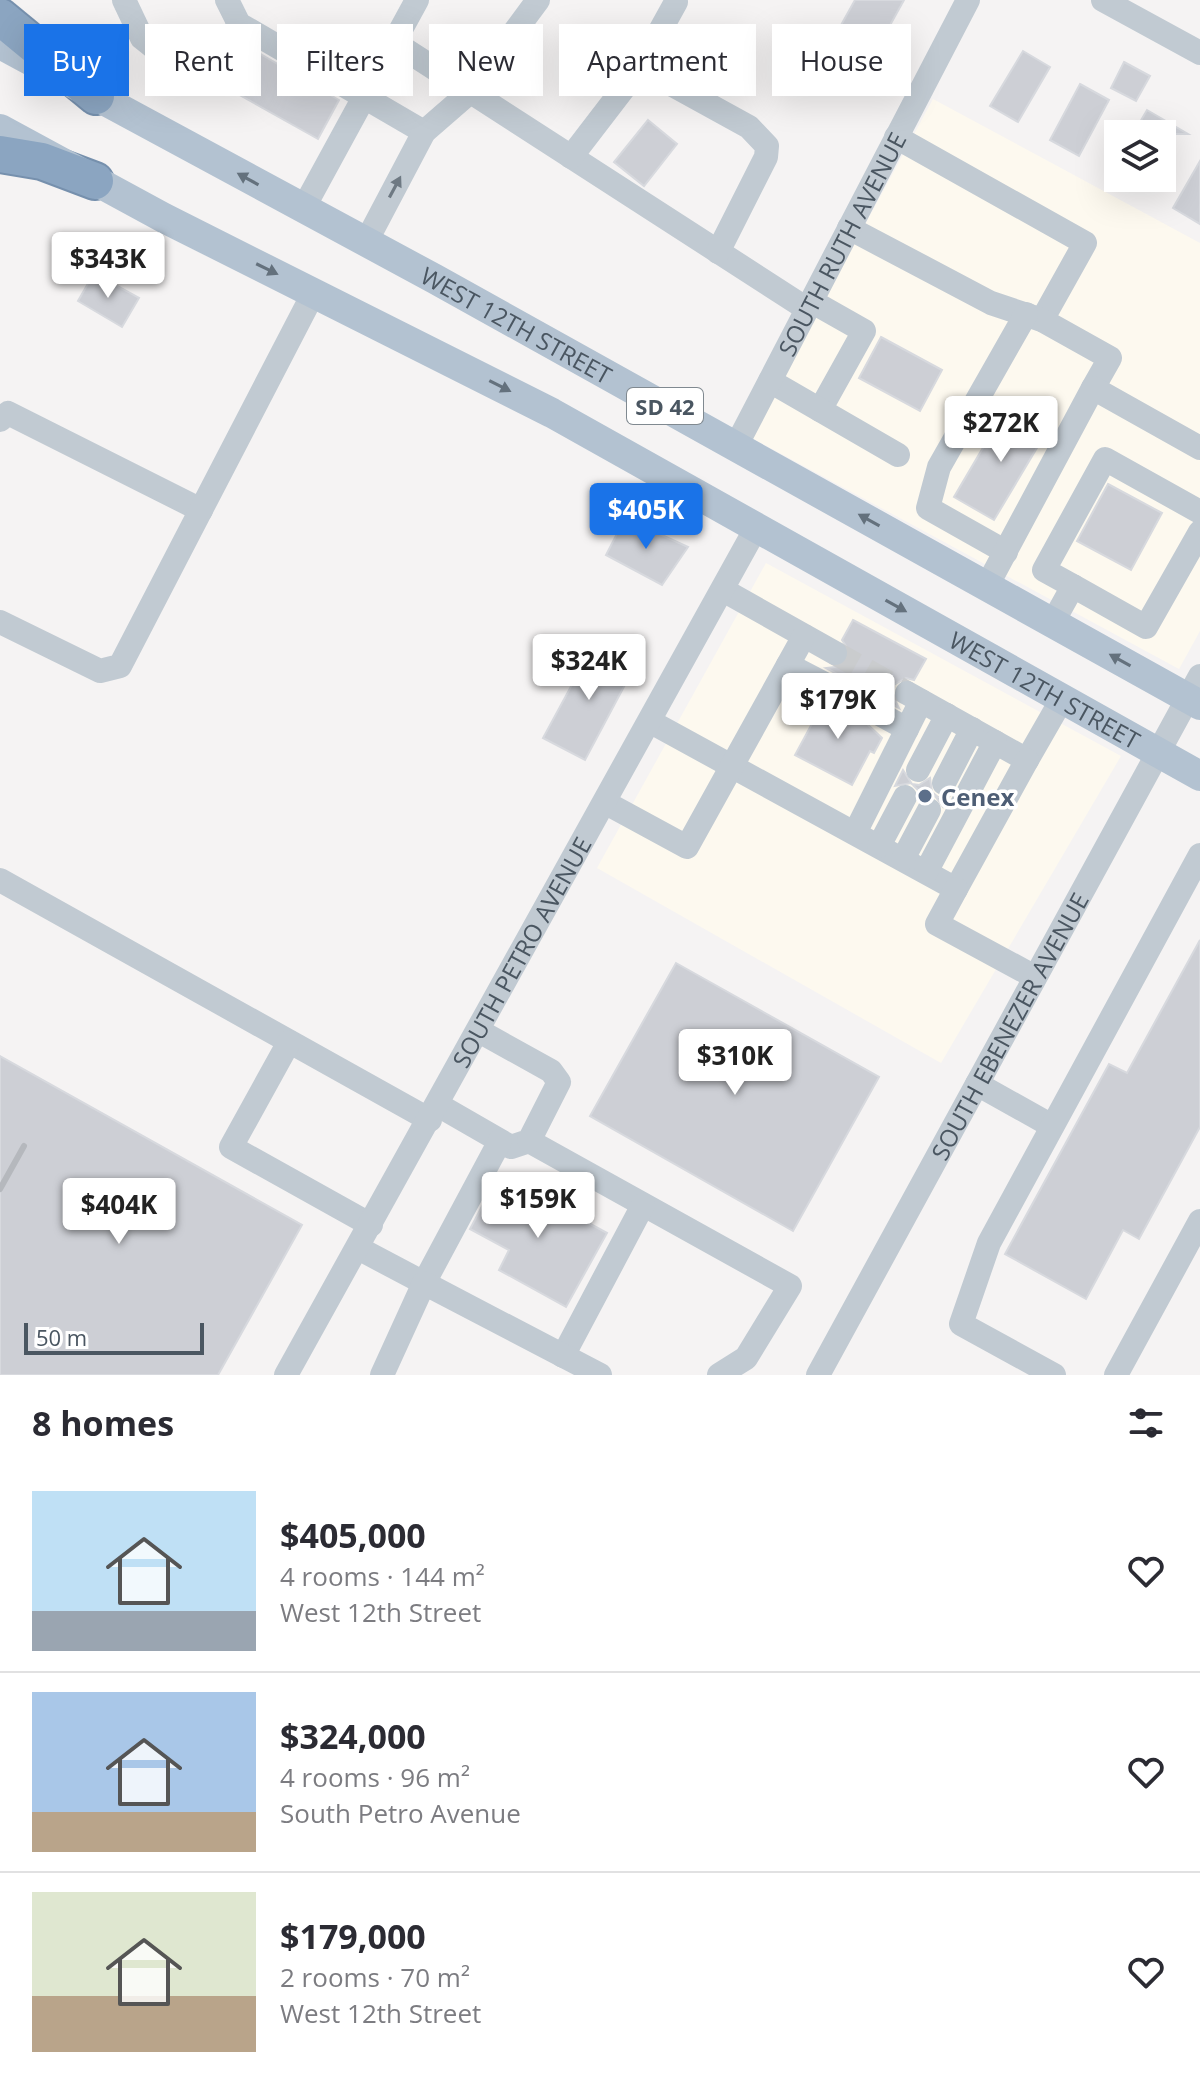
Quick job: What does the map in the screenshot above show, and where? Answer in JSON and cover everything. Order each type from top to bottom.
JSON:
[{"type":"highway","points":[[0,17],[24,37]]},
{"type":"highway","points":[[0,154],[42,161],[95,181]]},
{"type":"main road","name":"WEST 12TH STREET","points":[[0,44],[24,57]]},
{"type":"main road","name":"WEST 12TH STREET","points":[[96,96],[1053,622],[1196,693]]},
{"type":"main road","name":"WEST 12TH STREET","points":[[0,129],[95,181],[552,413],[1200,776]]},
{"type":"street","points":[[124,0],[145,40]]},
{"type":"street","points":[[227,0],[239,24]]},
{"type":"street","points":[[405,24],[417,0]]},
{"type":"street","points":[[520,24],[538,0]]},
{"type":"street","name":"SOUTH RUTH AVENUE","points":[[736,446],[968,0]]},
{"type":"street","points":[[1103,0],[1200,53]]},
{"type":"street","points":[[664,24],[676,2]]},
{"type":"street","points":[[261,37],[424,132]]},
{"type":"street","points":[[366,242],[424,132],[465,96]]},
{"type":"street","points":[[476,96],[718,252],[809,305],[864,331],[820,410]]},
{"type":"street","points":[[571,157],[618,96]]},
{"type":"street","points":[[693,96],[749,127],[767,146],[766,157],[718,252]]},
{"type":"street","points":[[303,209],[366,97]]},
{"type":"street","points":[[896,137],[1085,243],[939,467],[928,508],[909,543]]},
{"type":"street","points":[[849,228],[991,303],[1034,317],[1110,358],[987,586]]},
{"type":"street","points":[[0,622],[100,671],[120,666],[314,292]]},
{"type":"street","points":[[770,381],[898,455]]},
{"type":"street","points":[[1093,388],[1200,448]]},
{"type":"street","points":[[0,420],[8,413],[201,510]]},
{"type":"street","points":[[1200,512],[1105,459],[1044,570],[1146,627],[1200,532]]},
{"type":"street","points":[[928,508],[1006,552]]},
{"type":"street","name":"SOUTH PETRO AVENUE","points":[[294,1372],[358,1248],[756,528]]},
{"type":"street","points":[[1053,622],[1073,586]]},
{"type":"street","points":[[723,590],[835,653]]},
{"type":"street","points":[[606,803],[687,847],[804,636]]},
{"type":"street","points":[[788,665],[838,691]]},
{"type":"street","name":"SOUTH EBENEZER AVENUE","points":[[818,1375],[1158,752],[1196,693]]},
{"type":"street","points":[[855,833],[907,729],[914,697],[1027,760]]},
{"type":"street","points":[[1035,977],[937,924],[1062,699]]},
{"type":"street","points":[[874,711],[907,729]]},
{"type":"street","points":[[918,770],[947,715]]},
{"type":"street","points":[[651,722],[956,889]]},
{"type":"street","points":[[944,783],[972,729]]},
{"type":"street","points":[[926,872],[995,742]]},
{"type":"street","points":[[879,846],[905,797]]},
{"type":"street","points":[[903,859],[929,810]]},
{"type":"street","points":[[1054,1375],[961,1324],[989,1243],[1200,855]]},
{"type":"street","points":[[0,880],[289,1042],[511,1147],[529,1141],[559,1082],[551,1071],[479,1031]]},
{"type":"street","points":[[289,1042],[231,1147],[371,1225]]},
{"type":"street","points":[[977,1084],[1052,1126]]},
{"type":"street","points":[[382,1375],[424,1283],[500,1141]]},
{"type":"street","points":[[529,1141],[790,1286],[746,1358],[719,1375]]},
{"type":"street","points":[[563,1356],[643,1205]]},
{"type":"street","points":[[1116,1375],[1200,1221]]},
{"type":"street","points":[[358,1248],[600,1375]]},
{"type":"shaded area","points":[[933,99],[1200,243],[1200,631],[1179,669],[750,437]]},
{"type":"shaded area","points":[[766,563],[1121,756],[941,1063],[597,868]]},
{"type":"building","points":[[855,0],[904,0],[891,24],[842,24]]},
{"type":"building","points":[[1023,51],[1050,67],[1018,122],[990,106]]},
{"type":"building","points":[[261,54],[277,64],[277,96],[332,96],[339,100],[318,139],[241,96],[261,96]]},
{"type":"building","points":[[1124,62],[1150,76],[1136,101],[1111,88]]},
{"type":"building","points":[[1080,84],[1109,100],[1079,156],[1050,140]]},
{"type":"building","points":[[1147,110],[1164,120],[1141,120]]},
{"type":"building","points":[[648,120],[677,144],[644,186],[614,162]]},
{"type":"building","points":[[1176,127],[1188,134],[1176,134]]},
{"type":"building","points":[[1200,161],[1200,224],[1173,208]]},
{"type":"building","points":[[94,273],[139,298],[122,327],[78,301]]},
{"type":"building","points":[[881,337],[942,370],[920,411],[859,378]]},
{"type":"building","points":[[1007,407],[1047,431],[994,520],[954,497]]},
{"type":"building","points":[[1108,484],[1162,513],[1131,570],[1077,541]]},
{"type":"building","points":[[625,518],[688,547],[662,585],[606,555]]},
{"type":"building","points":[[853,620],[926,659],[914,680],[906,678],[894,685],[892,694],[899,708],[826,668],[842,666],[848,661],[850,652],[842,640]]},
{"type":"building","points":[[594,644],[635,666],[585,760],[543,738]]},
{"type":"building","points":[[816,702],[849,707],[882,738],[874,753],[870,751],[852,785],[795,755],[814,720],[808,717]]},
{"type":"building","points":[[903,770],[912,784],[895,786]]},
{"type":"building","points":[[930,778],[932,792],[938,797],[949,797],[943,807],[935,796],[920,799],[918,790],[912,784],[919,785]]},
{"type":"building","points":[[1200,940],[1200,1127],[1139,1239],[1123,1230],[1086,1299],[1005,1254],[1109,1064],[1127,1073]]},
{"type":"building","points":[[676,963],[879,1077],[793,1231],[590,1116]]},
{"type":"building","points":[[0,1056],[302,1225],[218,1375],[0,1375]]},
{"type":"building","points":[[499,1174],[607,1233],[566,1307],[499,1270],[509,1250],[470,1229]]},
{"type":"tunnel","points":[[835,653],[907,693]]},
{"type":"tunnel","points":[[838,691],[874,711]]},
{"type":"railway","points":[[0,1189],[24,1146]]},
{"type":"place","name":"Cenex","points":[[925,796]]}]
